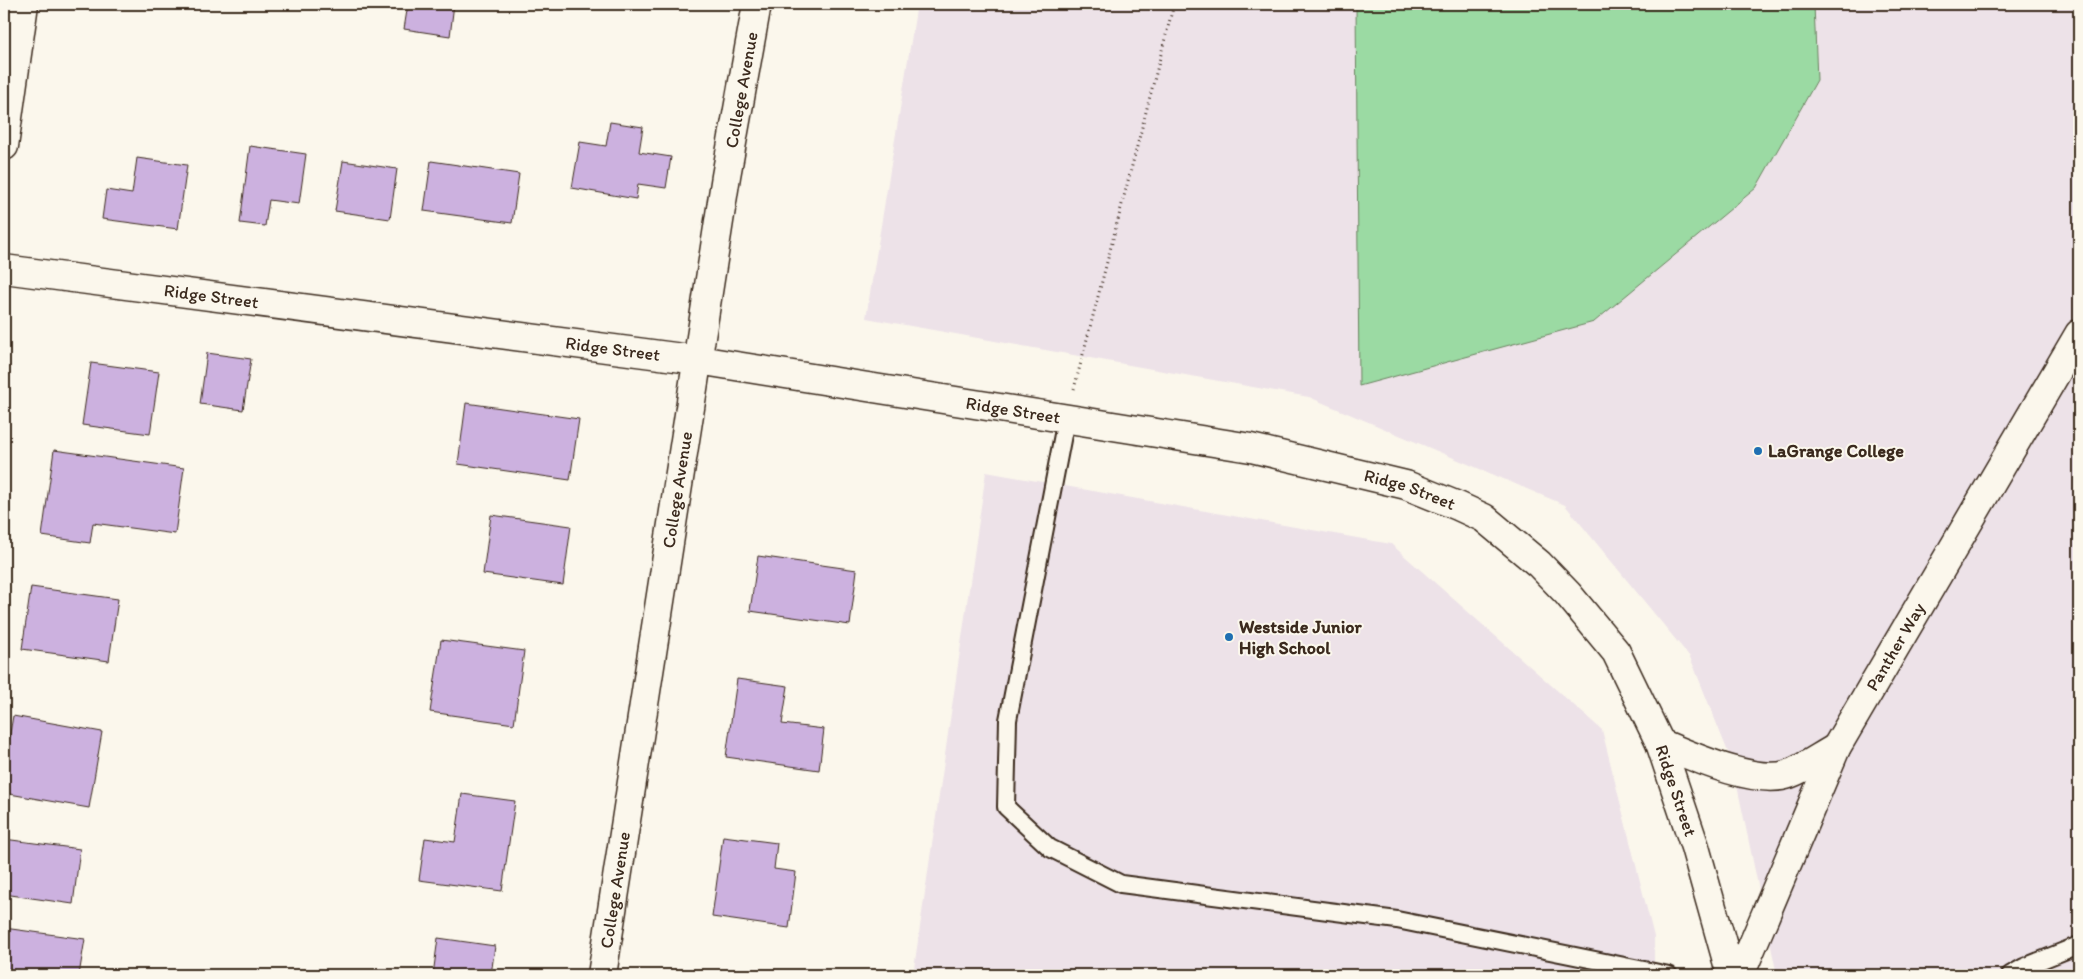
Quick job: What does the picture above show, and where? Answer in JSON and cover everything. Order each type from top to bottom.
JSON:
[{"type":"street","points":[[4,146],[24,4]]},
{"type":"street","name":"College Avenue","points":[[602,975],[726,176],[757,4]]},
{"type":"street","name":"Ridge Street","points":[[4,269],[698,360],[1251,448],[1406,485],[1484,518],[1539,564],[1568,594],[1616,652],[1660,743],[1695,847],[1731,975]]},
{"type":"street","name":"Panther Way","points":[[1740,975],[1836,748],[2079,334]]},
{"type":"street","points":[[1660,743],[1711,764],[1761,776],[1788,775],[1836,748]]},
{"type":"lane","points":[[1066,419],[1008,720],[1006,808],[1050,848],[1120,884],[1397,920],[1669,975]]},
{"type":"lane","points":[[2010,975],[2024,967],[2079,946]]},
{"type":"path","points":[[1066,419],[1174,4]]},
{"type":"shaded area","name":"LaGrange College","points":[[917,4],[2079,4],[2079,975],[1777,975],[1732,762],[1690,657],[1565,505],[1309,397],[866,318]]},
{"type":"shaded area","name":"Westside Junior High School","points":[[986,472],[1391,544],[1602,730],[1654,937],[1654,975],[913,975]]},
{"type":"green space","points":[[1356,4],[1814,4],[1817,80],[1756,188],[1594,322],[1359,386]]},
{"type":"building","points":[[408,4],[454,4],[450,36],[404,29]]},
{"type":"building","points":[[610,122],[643,127],[639,152],[671,157],[666,188],[638,184],[636,199],[572,188],[580,142],[606,146]]},
{"type":"building","points":[[250,146],[306,154],[299,204],[269,200],[265,226],[240,223]]},
{"type":"building","points":[[137,158],[187,165],[178,229],[102,219],[106,190],[132,194]]},
{"type":"building","points":[[343,161],[397,169],[390,219],[335,211]]},
{"type":"building","points":[[431,161],[519,174],[512,223],[424,211]]},
{"type":"building","points":[[207,353],[251,359],[243,410],[200,404]]},
{"type":"building","points":[[91,363],[159,372],[150,434],[82,425]]},
{"type":"building","points":[[466,403],[579,419],[570,480],[458,464]]},
{"type":"building","points":[[54,450],[184,468],[175,534],[93,523],[90,543],[42,536]]},
{"type":"building","points":[[491,515],[571,526],[563,585],[483,574]]},
{"type":"building","points":[[758,556],[857,570],[850,625],[750,611]]},
{"type":"building","points":[[31,587],[118,599],[109,661],[22,649]]},
{"type":"building","points":[[441,640],[524,651],[514,724],[430,712]]},
{"type":"building","points":[[737,679],[788,686],[782,724],[824,729],[819,770],[726,757]]},
{"type":"building","points":[[13,716],[102,732],[89,808],[4,793],[4,767]]},
{"type":"building","points":[[462,794],[515,801],[502,891],[419,880],[425,838],[455,842]]},
{"type":"building","points":[[723,836],[777,843],[774,869],[796,872],[789,928],[712,917]]},
{"type":"building","points":[[4,839],[80,849],[73,904],[4,894]]},
{"type":"building","points":[[4,928],[85,939],[79,975],[4,975]]},
{"type":"building","points":[[438,938],[495,946],[491,975],[433,975]]},
{"type":"place","name":"LaGrange College","points":[[1758,451]]},
{"type":"place","name":"Westside Junior High School","points":[[1229,637]]}]
